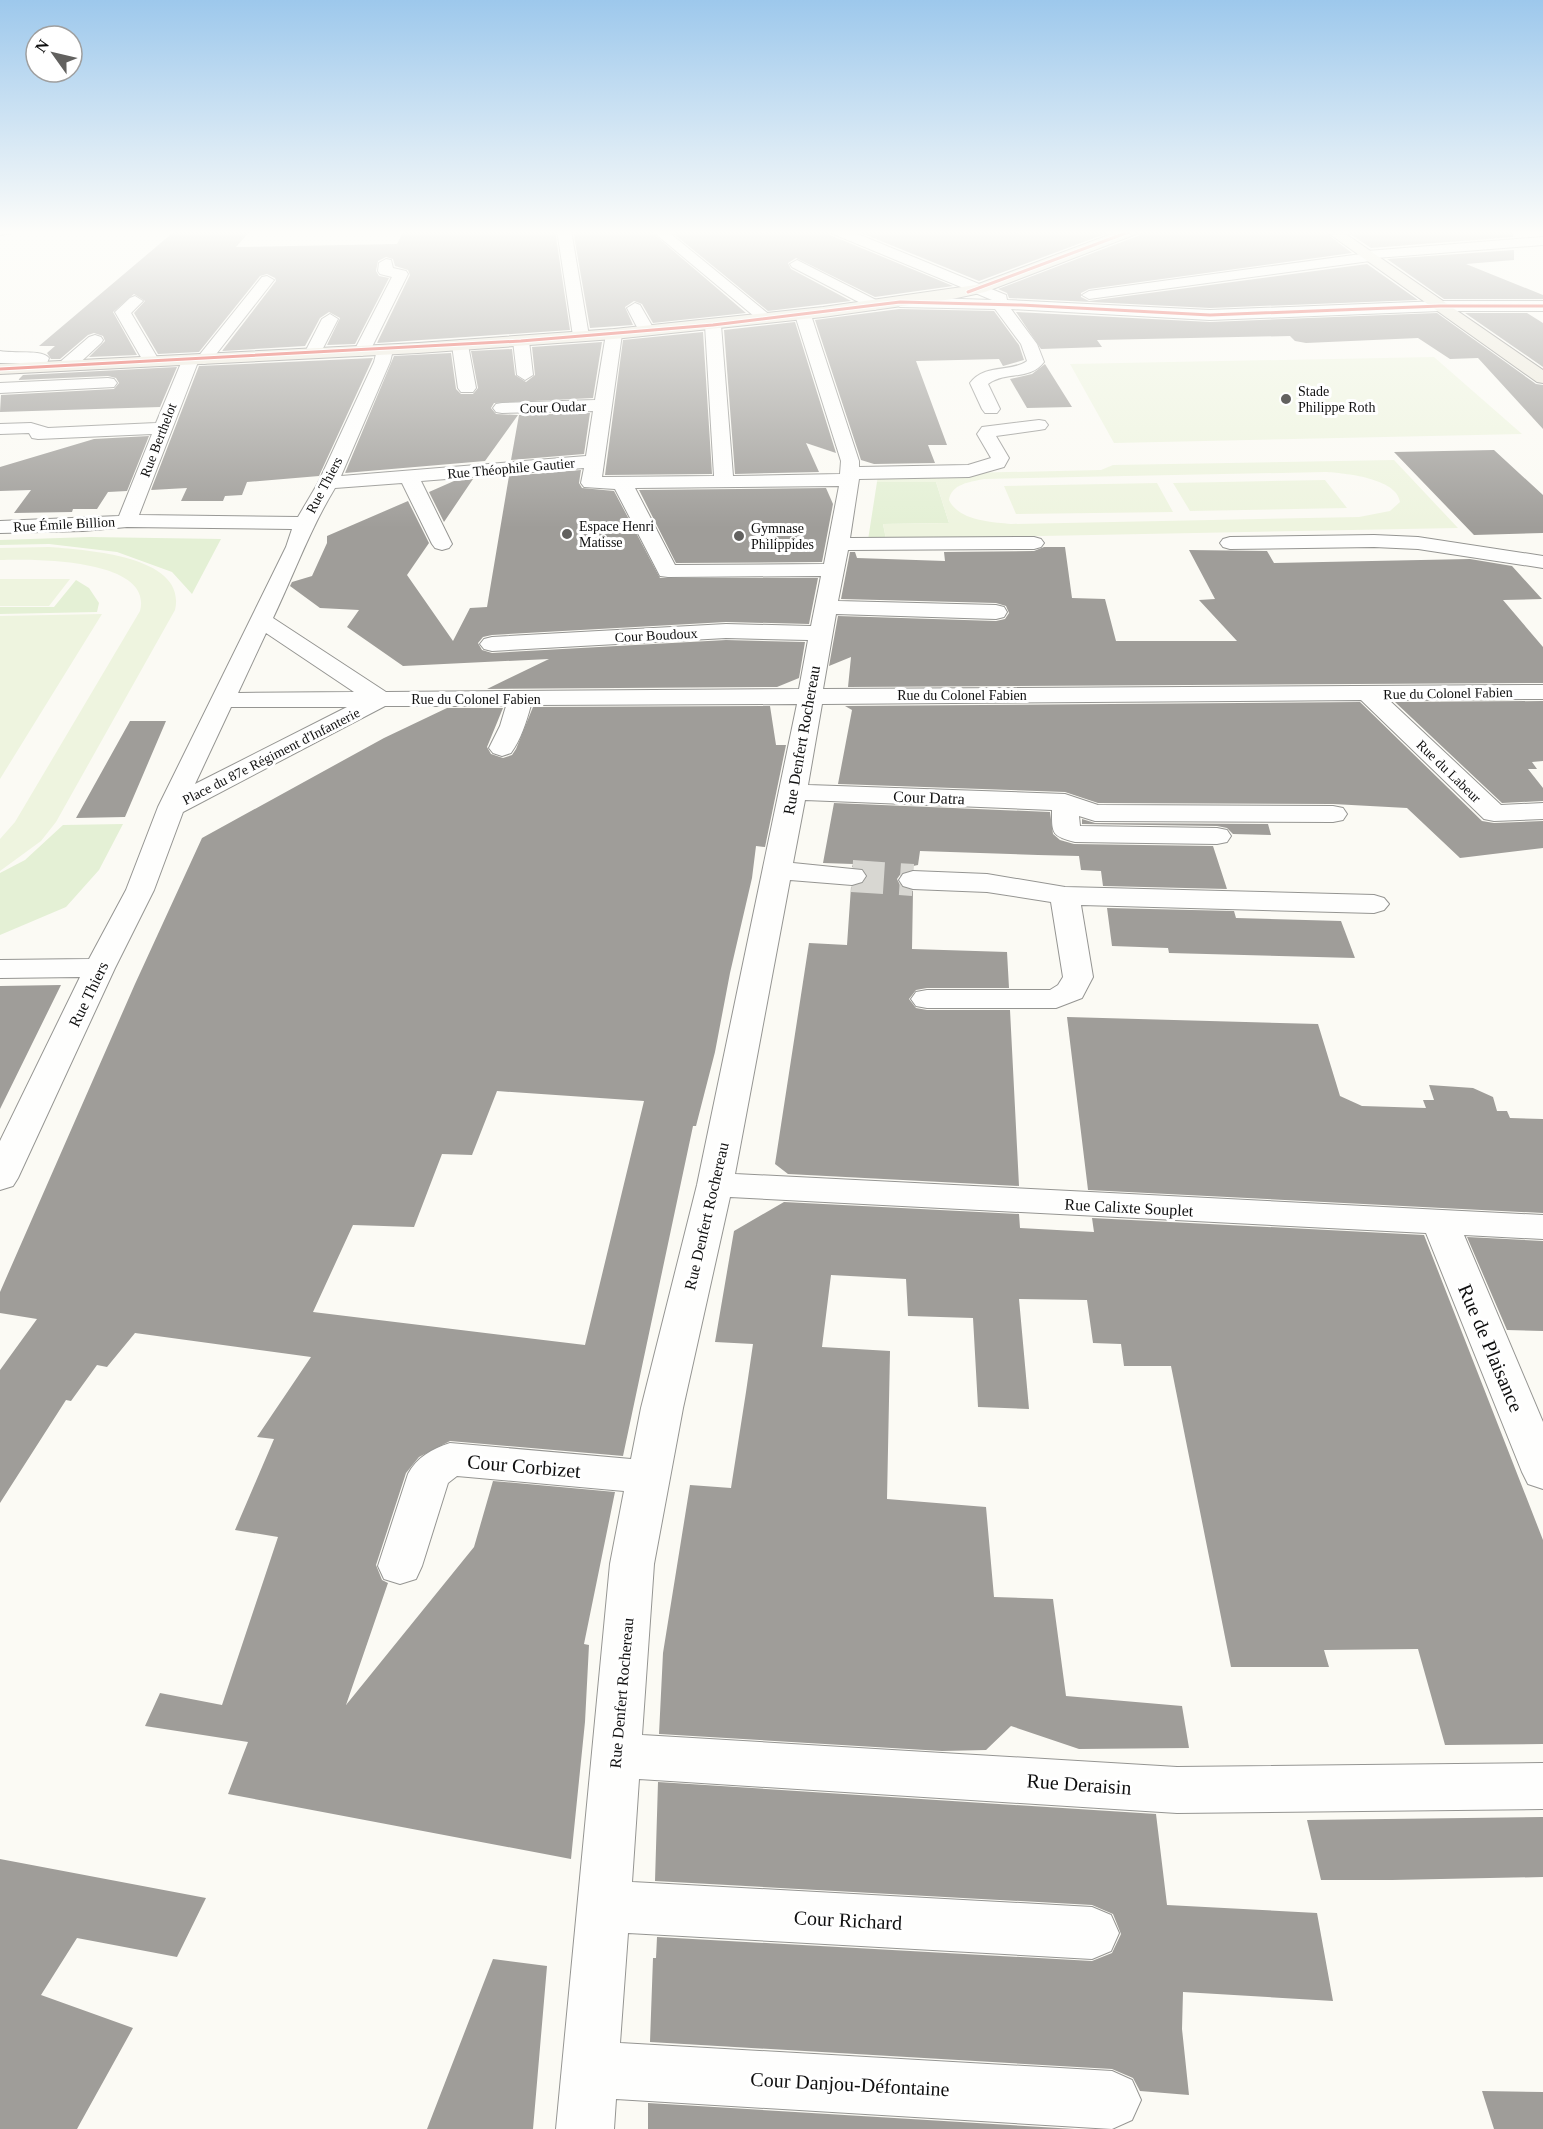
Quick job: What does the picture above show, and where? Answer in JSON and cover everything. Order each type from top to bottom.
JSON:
[{"type":"main road","points":[[0,369],[385,350],[663,329]]},
{"type":"main road","points":[[1473,329],[1543,378]]},
{"type":"street","points":[[133,329],[152,362]]},
{"type":"street","name":"Rue Berthelot","points":[[127,521],[162,428],[197,360],[224,329]]},
{"type":"street","points":[[312,354],[325,329]]},
{"type":"street","points":[[362,351],[373,329]]},
{"type":"street","points":[[580,329],[581,336]]},
{"type":"street","points":[[713,329],[724,481]]},
{"type":"street","name":"Rue Denfert Rochereau","points":[[585,2129],[632,1564],[662,1408],[715,1185],[776,870],[809,714],[821,633],[848,495],[850,462],[808,329]]},
{"type":"street","points":[[992,409],[979,383],[981,380],[991,375],[1024,369],[1036,362],[1029,344],[1018,329]]},
{"type":"street","points":[[595,461],[614,334]]},
{"type":"street","points":[[66,366],[95,340]]},
{"type":"street","points":[[521,341],[525,375]]},
{"type":"street","points":[[460,345],[467,388]]},
{"type":"street","points":[[1,348],[3,359],[41,358],[38,367]]},
{"type":"street","name":"Rue Thiers","points":[[260,619],[296,547],[304,523],[328,483],[382,362],[385,350]]},
{"type":"street","points":[[0,388],[108,383]]},
{"type":"street","name":"Cour Oudar","points":[[502,408],[603,405]]},
{"type":"street","points":[[577,424],[600,423]]},
{"type":"street","points":[[520,425],[543,424]]},
{"type":"street","name":"Rue Théophile Gautier","points":[[328,483],[595,461],[591,483],[724,481],[969,471],[997,463],[1000,458],[986,434],[987,431],[1040,425]]},
{"type":"street","points":[[38,434],[162,428]]},
{"type":"street","points":[[0,429],[40,430],[33,439],[0,442]]},
{"type":"street","points":[[409,477],[442,544]]},
{"type":"street","points":[[622,483],[668,571],[833,570]]},
{"type":"street","name":"Rue Émile Billion","points":[[0,527],[83,525],[127,521],[304,523]]},
{"type":"street","points":[[1230,543],[1374,541],[1418,543],[1543,562]]},
{"type":"street","points":[[838,544],[1034,543]]},
{"type":"street","points":[[826,607],[996,612]]},
{"type":"street","name":"Place du 87e Régiment d'Infanterie","points":[[171,807],[260,619],[381,699]]},
{"type":"street","name":"Cour Boudoux","points":[[492,645],[726,631],[821,633]]},
{"type":"street","name":"Rue du Colonel Fabien","points":[[381,699],[1543,692]]},
{"type":"street","name":"Rue du Labeur","points":[[1368,694],[1494,813],[1543,811]]},
{"type":"street","name":"Place du 87e Régiment d'Infanterie","points":[[221,700],[381,699]]},
{"type":"street","name":"Place du 87e Régiment d'Infanterie","points":[[171,807],[381,699]]},
{"type":"street","points":[[502,748],[513,726],[520,699]]},
{"type":"street","name":"Cour Datra","points":[[792,792],[1065,802],[1095,813],[1333,814]]},
{"type":"street","points":[[1065,802],[1066,831],[1075,834],[1217,836]]},
{"type":"street","name":"Rue Thiers","points":[[0,1178],[100,968],[140,890],[171,807]]},
{"type":"street","points":[[776,870],[852,876]]},
{"type":"street","points":[[913,880],[987,883],[1065,896],[1374,904]]},
{"type":"street","points":[[927,999],[1056,999],[1071,991],[1078,977],[1065,896]]},
{"type":"street","points":[[0,969],[100,968]]},
{"type":"street","name":"Rue Calixte Souplet","points":[[715,1185],[1543,1227]]},
{"type":"street","name":"Rue de Plaisance","points":[[1440,1223],[1543,1472]]},
{"type":"street","name":"Cour Corbizet","points":[[400,1566],[429,1474],[450,1459],[648,1477]]},
{"type":"street","name":"Rue Deraisin","points":[[615,1755],[1177,1790],[1543,1786]]},
{"type":"street","name":"Cour Richard","points":[[604,1906],[1092,1933]]},
{"type":"street","name":"Cour Danjou-Défontaine","points":[[589,2069],[1112,2100]]},
{"type":"green space","name":"Stade Philippe Roth","points":[[1434,357],[1522,434],[1114,443],[1070,364]]},
{"type":"green space","points":[[1394,460],[1458,528],[886,539],[883,524],[949,523],[936,482],[877,482],[878,475],[1101,470],[1113,465]],"holes":[[[1325,472],[1380,482],[1390,487],[1397,494],[1400,502],[1390,511],[1359,517],[1011,524],[968,516],[954,507],[949,500],[953,490],[957,487],[984,479]]]},
{"type":"green space","points":[[1325,480],[1347,508],[1190,511],[1173,483]]},
{"type":"green space","points":[[877,482],[936,482],[949,523],[883,524],[886,539],[868,540]]},
{"type":"green space","points":[[1157,483],[1173,512],[1016,514],[1004,486]]},
{"type":"green space","points":[[90,537],[221,539],[192,594],[172,572],[117,552],[49,544],[0,545],[0,540]]},
{"type":"green space","points":[[49,547],[108,554],[150,567],[166,577],[175,592],[175,610],[56,822],[41,841],[0,871],[0,839],[15,822],[140,611],[139,594],[129,581],[110,571],[62,562],[0,560],[0,548]]},
{"type":"green space","points":[[0,579],[70,579],[49,606],[0,606]]},
{"type":"green space","points":[[76,580],[89,588],[99,603],[97,612],[0,614],[0,607],[54,607]]},
{"type":"green space","points":[[102,614],[0,779],[0,616]]},
{"type":"green space","points":[[123,824],[99,870],[66,907],[0,935],[0,873],[25,860],[63,825]]},
{"type":"building","points":[[59,329],[123,329],[137,355],[89,357],[105,341],[103,336],[94,333],[88,335],[60,359],[51,359],[47,353],[55,346],[39,346]]},
{"type":"building","points":[[144,329],[217,329],[199,352],[158,354]]},
{"type":"building","points":[[239,329],[314,329],[305,346],[222,351]]},
{"type":"building","points":[[335,329],[363,329],[355,344],[327,345]]},
{"type":"building","points":[[384,329],[570,330],[377,343]]},
{"type":"building","points":[[797,329],[836,453],[806,443],[819,472],[735,474],[724,330]]},
{"type":"building","points":[[818,329],[1007,329],[1019,345],[1024,360],[1003,366],[999,359],[916,361],[947,445],[928,445],[935,463],[874,464],[861,460]]},
{"type":"building","points":[[1028,329],[1460,329],[1536,384],[1543,385],[1543,429],[1478,358],[1450,359],[1418,338],[1306,343],[1295,341],[1290,336],[1097,340],[1102,347],[1041,349]]},
{"type":"building","points":[[1489,329],[1543,329],[1543,367]]},
{"type":"building","points":[[703,332],[712,474],[605,475],[623,340]]},
{"type":"building","points":[[602,342],[593,398],[494,403],[491,408],[496,414],[518,415],[485,461],[345,473],[394,356],[451,353],[456,389],[461,394],[473,394],[478,388],[471,351],[512,349],[515,375],[526,382],[535,375],[532,347]]},
{"type":"building","points":[[373,358],[319,476],[247,482],[242,495],[225,496],[223,501],[181,501],[187,488],[151,490],[199,366]]},
{"type":"building","points":[[1045,364],[1072,407],[1027,408],[1010,379],[1032,374]]},
{"type":"building","points":[[177,367],[160,407],[0,412],[1,395],[114,389],[119,383],[116,378],[108,376],[18,380],[23,375]]},
{"type":"building","points":[[590,413],[584,454],[511,460],[519,415]]},
{"type":"building","points":[[149,436],[127,491],[108,492],[97,509],[14,513],[31,490],[0,491],[0,467],[94,439]]},
{"type":"building","points":[[1494,450],[1543,495],[1543,533],[1474,535],[1394,452]]},
{"type":"building","points":[[581,470],[579,483],[582,488],[614,491],[660,578],[818,578],[809,624],[726,622],[492,635],[483,637],[478,643],[482,650],[492,653],[726,640],[805,642],[799,678],[777,687],[487,689],[549,659],[403,666],[347,627],[359,610],[320,608],[290,586],[292,582],[312,576],[327,543],[327,536],[408,501],[429,543],[407,575],[453,641],[470,608],[487,607],[509,476]]},
{"type":"building","points":[[473,479],[444,522],[429,492],[454,481]]},
{"type":"building","name":"Gymnase Philippides","points":[[826,488],[833,504],[822,562],[676,563],[639,490]]},
{"type":"building","points":[[1044,547],[1065,547],[1072,598],[1105,599],[1116,641],[1237,641],[1199,600],[1215,599],[1189,550],[1267,551],[1274,563],[1470,559],[1512,566],[1542,599],[1503,600],[1543,647],[1543,683],[848,687],[851,657],[829,666],[838,616],[996,621],[1005,619],[1009,613],[1006,606],[996,603],[841,599],[850,552],[855,552],[857,558],[945,561],[944,552],[1034,551]]},
{"type":"building","points":[[1543,701],[1543,761],[1532,762],[1537,769],[1528,769],[1543,788],[1543,801],[1502,803],[1395,702]]},
{"type":"building","points":[[1360,702],[1482,821],[1494,823],[1543,821],[1543,848],[1460,858],[1407,808],[1333,804],[1098,803],[1065,792],[838,784],[852,710],[845,706]]},
{"type":"building","points":[[770,706],[776,745],[786,745],[765,847],[756,846],[752,878],[715,1052],[696,1126],[693,1126],[623,1456],[450,1441],[419,1457],[406,1473],[376,1565],[382,1580],[388,1583],[346,1705],[474,1547],[493,1481],[615,1492],[584,1644],[589,1645],[585,1722],[571,1859],[228,1794],[248,1742],[145,1726],[160,1693],[222,1705],[278,1537],[235,1530],[274,1439],[257,1437],[311,1357],[135,1333],[107,1367],[97,1365],[71,1401],[66,1400],[0,1503],[0,1370],[37,1319],[0,1313],[0,1292],[135,984],[202,838],[384,738],[447,708],[503,708],[487,747],[491,754],[503,758],[512,755],[533,707]],"holes":[[[497,1091],[644,1101],[585,1345],[313,1312],[353,1225],[414,1227],[442,1154],[472,1155]]]},
{"type":"building","points":[[130,721],[166,721],[125,817],[76,818]]},
{"type":"building","points":[[834,803],[1050,812],[1053,834],[1060,840],[1074,844],[1213,846],[1227,889],[1103,886],[1101,871],[1081,870],[1079,856],[920,851],[918,865],[902,872],[897,879],[901,887],[913,891],[912,949],[1007,952],[1009,988],[927,988],[916,990],[909,999],[916,1008],[927,1010],[1010,1010],[1019,1186],[788,1174],[775,1164],[809,943],[847,945],[851,887],[863,884],[868,877],[864,869],[852,867],[853,864],[823,863]]},
{"type":"building","points":[[1082,819],[1095,823],[1268,824],[1271,835],[1233,834],[1227,828],[1217,826],[1082,824]]},
{"type":"building","points":[[1107,908],[1234,911],[1236,918],[1341,921],[1355,958],[1169,953],[1168,948],[1112,946]]},
{"type":"building","points":[[61,985],[0,1109],[0,986]]},
{"type":"building","points":[[1067,1017],[1318,1024],[1340,1096],[1362,1106],[1426,1108],[1423,1100],[1434,1100],[1429,1085],[1473,1088],[1493,1097],[1497,1111],[1507,1111],[1510,1118],[1543,1119],[1543,1213],[1088,1190]]},
{"type":"building","points":[[784,1202],[1019,1214],[1020,1228],[1094,1232],[1092,1218],[1424,1235],[1543,1540],[1543,1744],[1445,1745],[1418,1649],[1324,1650],[1329,1667],[1231,1667],[1171,1366],[1124,1366],[1121,1344],[1093,1343],[1087,1300],[1019,1299],[1029,1409],[978,1407],[973,1318],[908,1316],[906,1279],[831,1275],[822,1347],[890,1351],[887,1499],[986,1507],[994,1597],[1053,1599],[1066,1696],[1182,1706],[1189,1748],[1079,1749],[1011,1726],[986,1750],[942,1751],[659,1734],[663,1653],[690,1485],[731,1488],[746,1392],[753,1344],[715,1342],[734,1231]]},
{"type":"building","points":[[1467,1237],[1543,1241],[1543,1331],[1507,1330]]},
{"type":"building","points":[[658,1782],[1156,1814],[1167,1905],[1317,1913],[1333,2001],[1183,1992],[1182,2029],[1189,2095],[1140,2091],[1133,2078],[1112,2069],[650,2042],[653,1958],[656,1958],[657,1937],[1092,1961],[1112,1953],[1121,1934],[1113,1914],[1092,1905],[655,1881]]},
{"type":"building","points":[[1543,1817],[1543,1877],[1392,1880],[1321,1880],[1307,1820]]},
{"type":"building","points":[[0,1859],[206,1898],[177,1957],[77,1938],[41,1995],[133,2028],[77,2129],[0,2129]]},
{"type":"building","points":[[493,1959],[547,1966],[533,2129],[427,2129]]},
{"type":"building","points":[[1482,2091],[1543,2092],[1543,2129],[1494,2129]]},
{"type":"building","points":[[648,2103],[1075,2129],[648,2129]]},
{"type":"tunnel","points":[[852,876],[913,880]]},
{"type":"transit line","points":[[0,369],[521,341],[661,329]]},
{"type":"place","name":"Stade Philippe Roth","points":[[1286,399]]},
{"type":"place","name":"Espace Henri Matisse","points":[[567,534]]},
{"type":"place","name":"Gymnase Philippides","points":[[739,536]]}]
